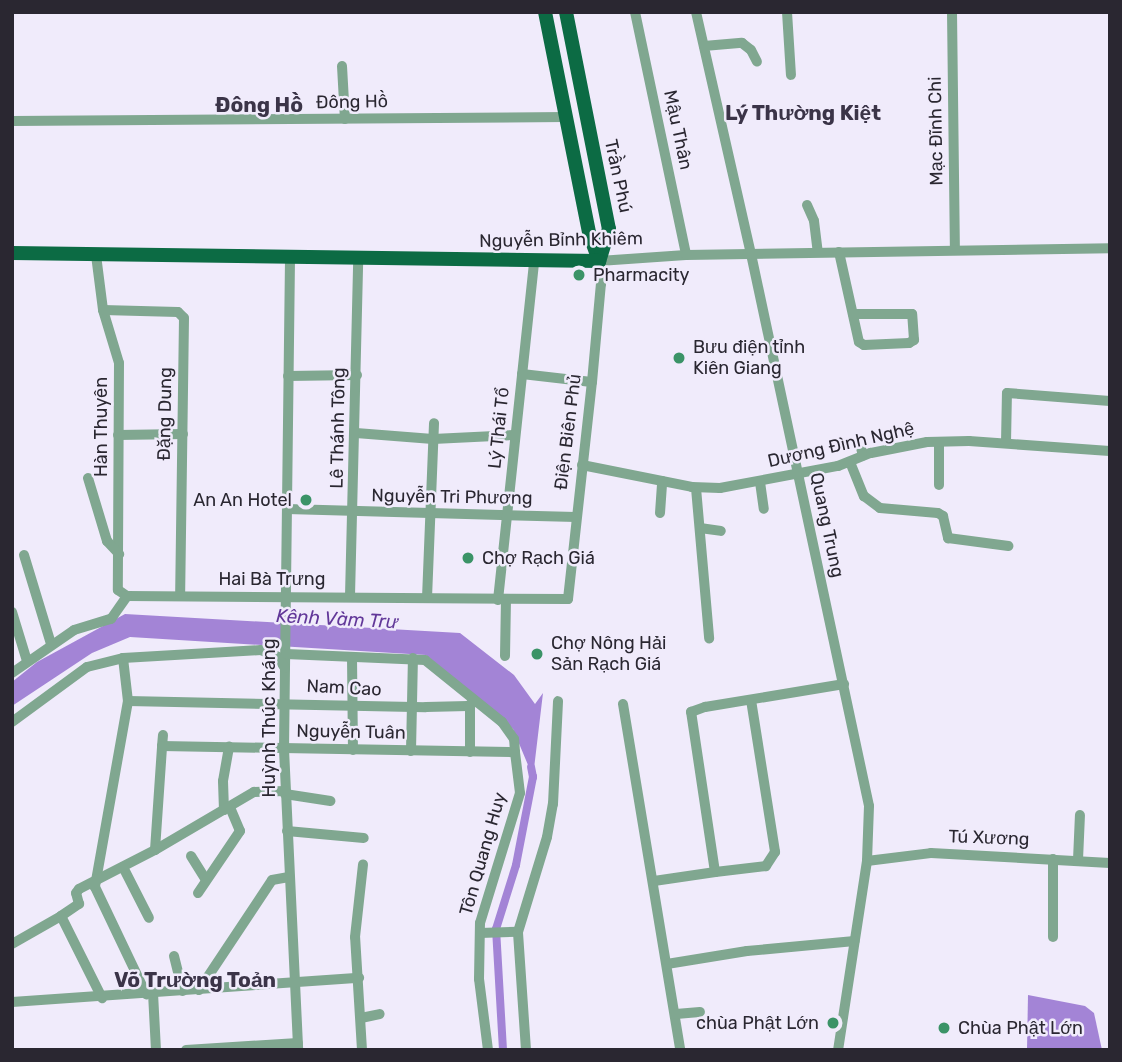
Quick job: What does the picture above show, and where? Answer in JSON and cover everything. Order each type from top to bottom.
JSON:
[{"type":"main road","points":[[545,12],[589,233],[599,261]]},
{"type":"main road","name":"Trần Phú","points":[[566,12],[609,229],[599,261]]},
{"type":"main road","name":"Nguyễn Bỉnh Khiêm","points":[[12,253],[358,260],[599,261]]},
{"type":"street","name":"Mậu Thân","points":[[635,12],[686,255]]},
{"type":"street","name":"Quang Trung","points":[[696,12],[751,254],[869,806],[867,860],[838,1050]]},
{"type":"street","points":[[787,12],[791,75]]},
{"type":"street","name":"Mạc Đĩnh Chi","points":[[952,12],[955,250]]},
{"type":"street","points":[[704,46],[742,43],[751,51],[757,62]]},
{"type":"street","points":[[342,66],[345,119]]},
{"type":"street","points":[[562,97],[582,94]]},
{"type":"street","name":"Đông Hồ","points":[[12,121],[566,117]]},
{"type":"street","points":[[807,205],[814,221],[818,252]]},
{"type":"street","name":"Nguyễn Bỉnh Khiêm","points":[[599,261],[686,255],[1110,248]]},
{"type":"street","points":[[839,252],[853,314],[861,344],[909,343],[914,340],[912,314],[853,314]]},
{"type":"street","name":"Hàn Thuyên","points":[[96,255],[103,310],[119,363],[118,590],[127,596]]},
{"type":"street","name":"Huỳnh Thúc Kháng","points":[[290,259],[288,603],[284,749],[298,1046]]},
{"type":"street","name":"Lê Thánh Tông","points":[[350,596],[356,433],[358,260]]},
{"type":"street","name":"Lý Thái Tổ","points":[[505,656],[502,600],[508,515],[534,261]]},
{"type":"street","name":"Điện Biên Phủ","points":[[560,601],[568,599],[569,595],[601,285],[599,261]]},
{"type":"street","name":"Đặng Dung","points":[[103,310],[183,314],[180,596]]},
{"type":"street","points":[[522,374],[592,382]]},
{"type":"street","points":[[288,376],[357,375]]},
{"type":"street","points":[[1006,443],[1007,393],[1110,401]]},
{"type":"street","points":[[427,598],[433,423]]},
{"type":"street","points":[[356,433],[433,439],[515,435]]},
{"type":"street","points":[[118,435],[183,434]]},
{"type":"street","points":[[859,439],[863,456]]},
{"type":"street","points":[[939,442],[939,485]]},
{"type":"street","name":"Dương Đình Nghệ","points":[[582,465],[696,488],[720,488],[798,475],[904,446],[939,442],[1006,443],[1110,451]]},
{"type":"street","points":[[850,462],[864,496],[880,508],[938,513],[943,516],[948,538],[1008,547]]},
{"type":"street","points":[[88,478],[107,541],[119,554]]},
{"type":"street","points":[[660,513],[662,481]]},
{"type":"street","points":[[760,482],[764,509]]},
{"type":"street","points":[[696,488],[709,638]]},
{"type":"street","name":"Nguyễn Tri Phương","points":[[287,509],[576,517]]},
{"type":"street","points":[[700,528],[721,531]]},
{"type":"street","points":[[24,555],[51,644]]},
{"type":"street","points":[[12,673],[74,630],[111,619],[127,596]]},
{"type":"street","name":"Hai Bà Trưng","points":[[127,596],[180,596],[288,603],[350,596],[560,601]]},
{"type":"street","points":[[12,612],[27,661]]},
{"type":"street","points":[[12,722],[87,667],[123,658],[261,650],[278,657],[285,668]]},
{"type":"street","points":[[286,651],[413,659],[411,751]]},
{"type":"street","points":[[352,657],[353,750]]},
{"type":"street","points":[[123,658],[128,701],[96,890],[150,993],[156,1050]]},
{"type":"street","name":"Tôn Quang Huy","points":[[413,659],[429,662],[472,703],[502,722],[511,733],[511,753],[520,793],[484,906],[479,979],[488,1050]]},
{"type":"street","points":[[715,872],[690,716],[694,710],[844,684]]},
{"type":"street","points":[[654,881],[766,866],[775,852],[751,699]]},
{"type":"street","name":"Nam Cao","points":[[128,701],[284,702],[412,707],[472,703]]},
{"type":"street","points":[[526,1050],[514,932],[547,837],[553,804],[558,701]]},
{"type":"street","points":[[470,752],[472,703]]},
{"type":"street","points":[[623,704],[680,1050]]},
{"type":"street","name":"Nguyễn Tuân","points":[[155,850],[163,741],[284,749],[511,753]]},
{"type":"street","points":[[198,893],[241,830],[227,809],[222,789],[229,747]]},
{"type":"street","points":[[12,944],[79,904],[78,890],[96,883],[259,790],[330,801]]},
{"type":"street","points":[[1078,860],[1080,815]]},
{"type":"street","points":[[287,831],[364,838]]},
{"type":"street","name":"Tú Xương","points":[[867,860],[931,853],[1110,863]]},
{"type":"street","points":[[191,856],[206,880]]},
{"type":"street","points":[[1053,859],[1053,937]]},
{"type":"street","points":[[362,1050],[355,937],[363,864]]},
{"type":"street","points":[[123,867],[149,918]]},
{"type":"street","points":[[199,990],[272,880],[289,877]]},
{"type":"street","points":[[61,916],[102,999]]},
{"type":"street","points":[[484,933],[514,932]]},
{"type":"street","points":[[667,964],[747,951],[855,941]]},
{"type":"street","points":[[174,956],[183,991]]},
{"type":"street","points":[[12,1002],[102,999],[359,978]]},
{"type":"street","points":[[676,1014],[700,1012]]},
{"type":"street","points":[[361,1018],[380,1014]]},
{"type":"street","points":[[186,1050],[298,1046]]},
{"type":"shaded area","points":[[125,614],[460,633],[514,675],[535,704],[543,693],[533,777],[513,729],[426,655],[130,637],[92,653],[12,706],[12,682],[37,662]]},
{"type":"shaded area","points":[[1028,995],[1085,1006],[1094,1013],[1102,1050],[1027,1050]]},
{"type":"waterway","name":"Kênh Vàm Trư","points":[[503,1050],[496,929],[516,865],[533,777],[531,767]]},
{"type":"place","name":"Pharmacity","points":[[579,275]]},
{"type":"place","name":"Bưu điện tỉnh Kiên Giang","points":[[679,358]]},
{"type":"place","name":"An An Hotel","points":[[306,500]]},
{"type":"place","name":"Chợ Rạch Giá","points":[[468,558]]},
{"type":"place","name":"Chợ Nông Hải Sản Rạch Giá","points":[[537,654]]},
{"type":"place","name":"chùa Phật Lớn","points":[[833,1023]]},
{"type":"place","name":"Chùa Phật Lớn","points":[[944,1028]]},
{"type":"district","name":"Đông Hồ","points":[[259,105]]},
{"type":"district","name":"Lý Thường Kiệt","points":[[803,113]]},
{"type":"district","name":"Võ Trường Toản","points":[[195,980]]}]
